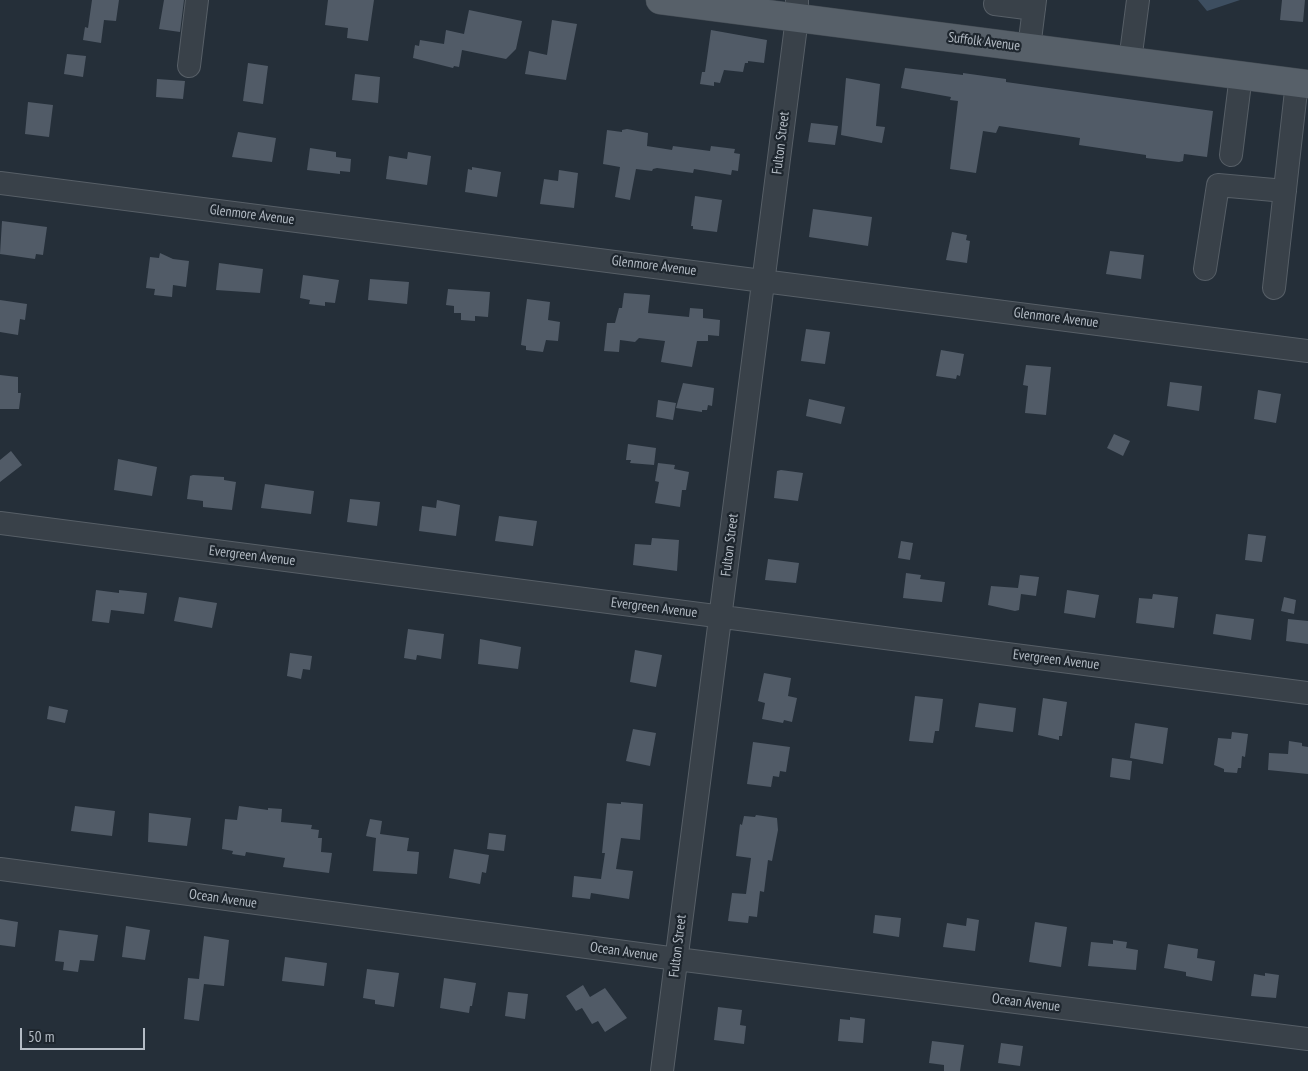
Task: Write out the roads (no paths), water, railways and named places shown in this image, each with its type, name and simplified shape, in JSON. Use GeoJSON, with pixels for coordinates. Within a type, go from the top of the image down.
{"type":"FeatureCollection","features":[{"type":"Feature","properties":{"kind":"main road","name":"Suffolk Avenue"},"geometry":{"type":"LineString","coordinates":[[660,0],[797,9],[1029,48],[1302,83]]}},
{"type":"Feature","properties":{"kind":"street"},"geometry":{"type":"LineString","coordinates":[[189,66],[197,0]]}},
{"type":"Feature","properties":{"kind":"street"},"geometry":{"type":"LineString","coordinates":[[996,0],[995,4],[1037,3],[1029,48]]}},
{"type":"Feature","properties":{"kind":"street"},"geometry":{"type":"LineString","coordinates":[[1130,61],[1138,0]]}},
{"type":"Feature","properties":{"kind":"street","name":"Fulton Street"},"geometry":{"type":"LineString","coordinates":[[662,1071],[797,9]]}},
{"type":"Feature","properties":{"kind":"street"},"geometry":{"type":"LineString","coordinates":[[1231,155],[1241,75]]}},
{"type":"Feature","properties":{"kind":"street"},"geometry":{"type":"LineString","coordinates":[[1274,288],[1284,191],[1299,136],[1302,83]]}},
{"type":"Feature","properties":{"kind":"street","name":"Glenmore Avenue"},"geometry":{"type":"LineString","coordinates":[[0,183],[764,280],[1308,352]]}},
{"type":"Feature","properties":{"kind":"street"},"geometry":{"type":"LineString","coordinates":[[1205,269],[1218,184],[1284,191]]}},
{"type":"Feature","properties":{"kind":"street","name":"Evergreen Avenue"},"geometry":{"type":"LineString","coordinates":[[0,523],[1308,693]]}},
{"type":"Feature","properties":{"kind":"street","name":"Ocean Avenue"},"geometry":{"type":"LineString","coordinates":[[0,869],[677,959],[1308,1039]]}},
{"type":"Feature","properties":{"kind":"water"},"geometry":{"type":"Polygon","coordinates":[[[1198,0],[1240,0],[1207,11],[1198,0]]]}}]}
